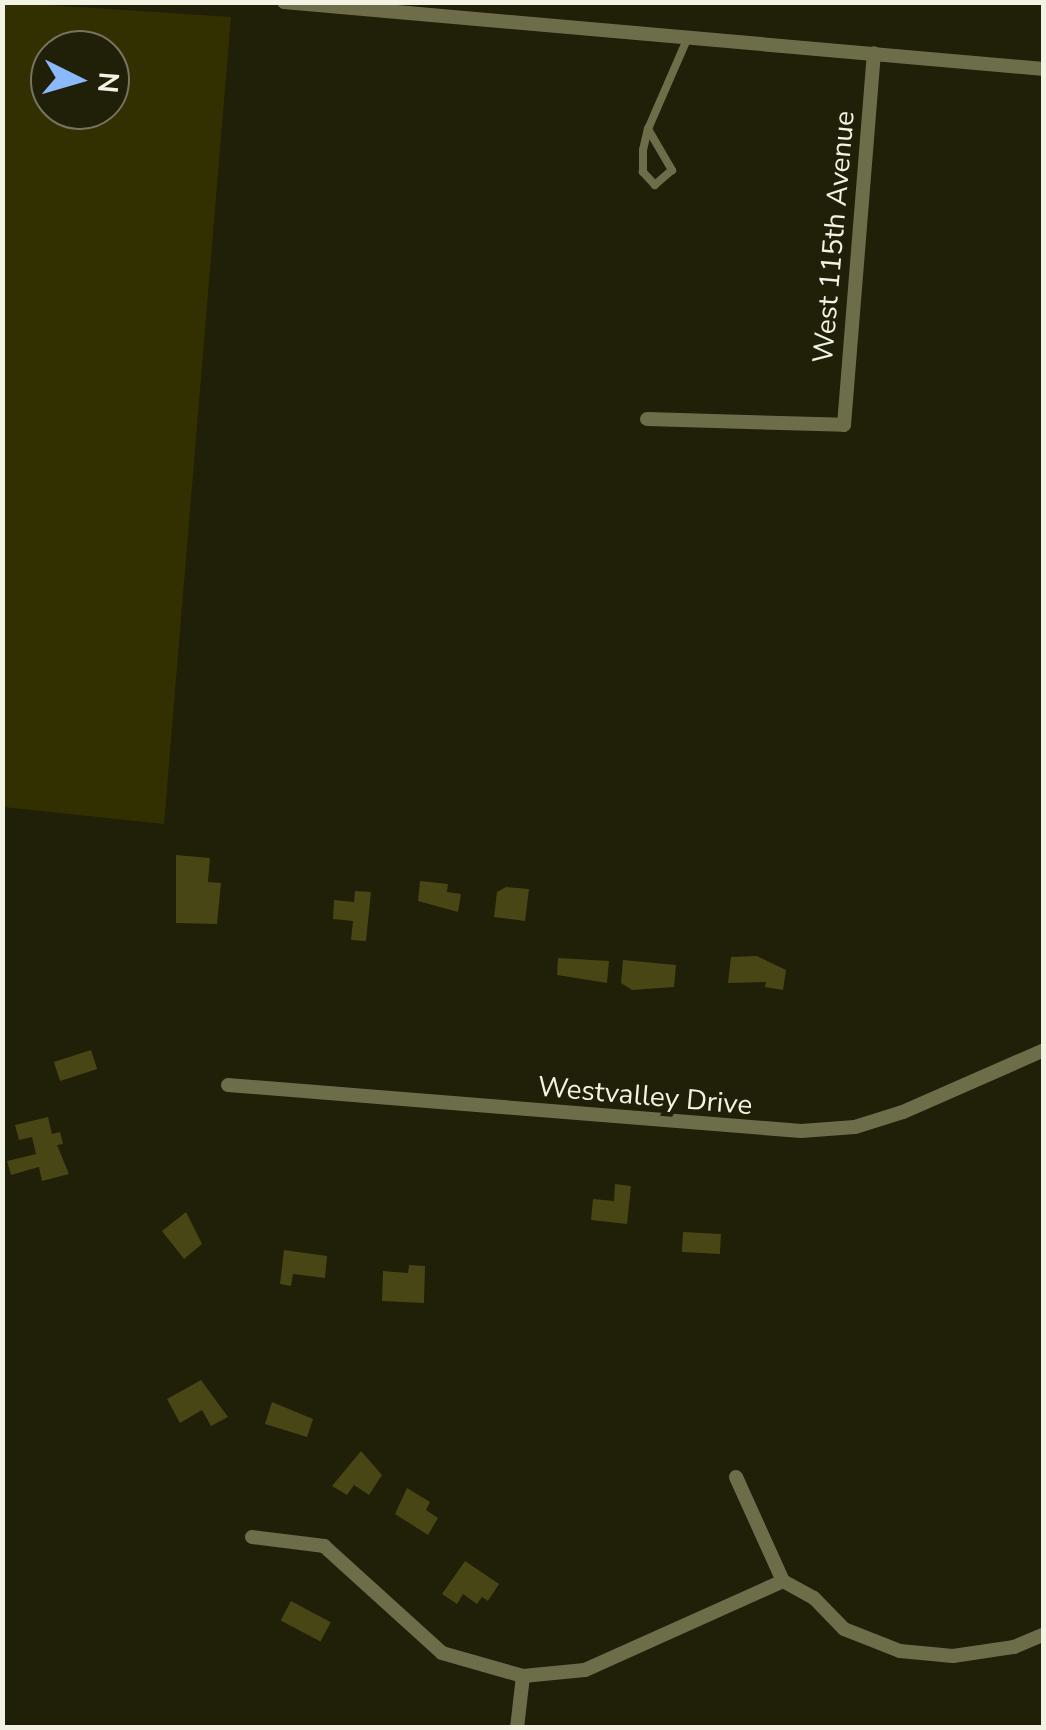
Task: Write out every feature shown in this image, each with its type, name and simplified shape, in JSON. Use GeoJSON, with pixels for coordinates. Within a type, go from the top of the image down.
{"type":"FeatureCollection","features":[{"type":"Feature","properties":{"kind":"street"},"geometry":{"type":"LineString","coordinates":[[284,2],[1044,69]]}},
{"type":"Feature","properties":{"kind":"street","name":"West 115th Avenue"},"geometry":{"type":"LineString","coordinates":[[647,419],[844,425],[874,53]]}},
{"type":"Feature","properties":{"kind":"street","name":"Westvalley Drive"},"geometry":{"type":"LineString","coordinates":[[228,1085],[801,1131],[855,1126],[903,1112],[1044,1050]]}},
{"type":"Feature","properties":{"kind":"street"},"geometry":{"type":"LineString","coordinates":[[736,1477],[783,1581],[814,1598],[844,1628],[900,1651],[953,1656],[1014,1647],[1044,1634]]}},
{"type":"Feature","properties":{"kind":"street"},"geometry":{"type":"LineString","coordinates":[[252,1537],[324,1546],[442,1653],[523,1676],[586,1670],[783,1581]]}},
{"type":"Feature","properties":{"kind":"street"},"geometry":{"type":"LineString","coordinates":[[517,1728],[523,1676]]}},
{"type":"Feature","properties":{"kind":"lane"},"geometry":{"type":"LineString","coordinates":[[648,129],[672,170],[655,186],[643,172],[648,129],[688,37]]}},
{"type":"Feature","properties":{"kind":"shaded area"},"geometry":{"type":"Polygon","coordinates":[[[3,2],[231,17],[164,824],[3,807],[3,2]]]}},
{"type":"Feature","properties":{"kind":"building"},"geometry":{"type":"Polygon","coordinates":[[[176,855],[210,858],[208,882],[221,883],[217,924],[176,923],[176,855]]]}},
{"type":"Feature","properties":{"kind":"building"},"geometry":{"type":"Polygon","coordinates":[[[420,881],[448,884],[447,892],[461,894],[458,912],[418,901],[420,881]]]}},
{"type":"Feature","properties":{"kind":"building"},"geometry":{"type":"Polygon","coordinates":[[[506,887],[529,889],[525,921],[494,917],[497,892],[506,887]]]}},
{"type":"Feature","properties":{"kind":"building"},"geometry":{"type":"Polygon","coordinates":[[[355,891],[371,892],[366,941],[351,940],[353,921],[333,919],[334,900],[354,902],[355,891]]]}},
{"type":"Feature","properties":{"kind":"building"},"geometry":{"type":"Polygon","coordinates":[[[757,956],[786,970],[783,990],[765,987],[766,982],[728,983],[731,957],[757,956]]]}},
{"type":"Feature","properties":{"kind":"building"},"geometry":{"type":"Polygon","coordinates":[[[558,958],[609,961],[607,983],[557,975],[558,958]]]}},
{"type":"Feature","properties":{"kind":"building"},"geometry":{"type":"Polygon","coordinates":[[[623,960],[676,965],[674,987],[632,990],[621,983],[623,960]]]}},
{"type":"Feature","properties":{"kind":"building"},"geometry":{"type":"Polygon","coordinates":[[[91,1050],[97,1069],[60,1081],[54,1062],[91,1050]]]}},
{"type":"Feature","properties":{"kind":"building"},"geometry":{"type":"Polygon","coordinates":[[[48,1117],[52,1134],[60,1132],[63,1144],[57,1145],[69,1174],[42,1181],[39,1167],[11,1175],[7,1161],[36,1154],[32,1137],[19,1140],[15,1125],[48,1117]]]}},
{"type":"Feature","properties":{"kind":"building"},"geometry":{"type":"Polygon","coordinates":[[[615,1184],[631,1186],[627,1224],[591,1220],[593,1199],[614,1201],[615,1184]]]}},
{"type":"Feature","properties":{"kind":"building"},"geometry":{"type":"Polygon","coordinates":[[[186,1212],[202,1244],[184,1259],[162,1231],[186,1212]]]}},
{"type":"Feature","properties":{"kind":"building"},"geometry":{"type":"Polygon","coordinates":[[[683,1232],[721,1234],[720,1254],[682,1252],[683,1232]]]}},
{"type":"Feature","properties":{"kind":"building"},"geometry":{"type":"Polygon","coordinates":[[[284,1250],[327,1256],[325,1278],[293,1274],[291,1286],[280,1284],[284,1250]]]}},
{"type":"Feature","properties":{"kind":"building"},"geometry":{"type":"Polygon","coordinates":[[[409,1265],[425,1266],[424,1303],[382,1301],[383,1271],[408,1273],[409,1265]]]}},
{"type":"Feature","properties":{"kind":"building"},"geometry":{"type":"Polygon","coordinates":[[[201,1380],[228,1417],[211,1426],[202,1410],[180,1423],[167,1399],[201,1380]]]}},
{"type":"Feature","properties":{"kind":"building"},"geometry":{"type":"Polygon","coordinates":[[[272,1402],[313,1419],[307,1437],[265,1424],[272,1402]]]}},
{"type":"Feature","properties":{"kind":"building"},"geometry":{"type":"Polygon","coordinates":[[[361,1451],[382,1475],[369,1495],[354,1485],[347,1495],[332,1486],[361,1451]]]}},
{"type":"Feature","properties":{"kind":"building"},"geometry":{"type":"Polygon","coordinates":[[[407,1488],[430,1502],[426,1510],[438,1518],[428,1535],[395,1514],[407,1488]]]}},
{"type":"Feature","properties":{"kind":"building"},"geometry":{"type":"Polygon","coordinates":[[[465,1561],[499,1584],[488,1601],[482,1597],[477,1604],[463,1594],[457,1604],[442,1594],[465,1561]]]}},
{"type":"Feature","properties":{"kind":"building"},"geometry":{"type":"Polygon","coordinates":[[[291,1601],[331,1622],[320,1642],[281,1620],[291,1601]]]}}]}
